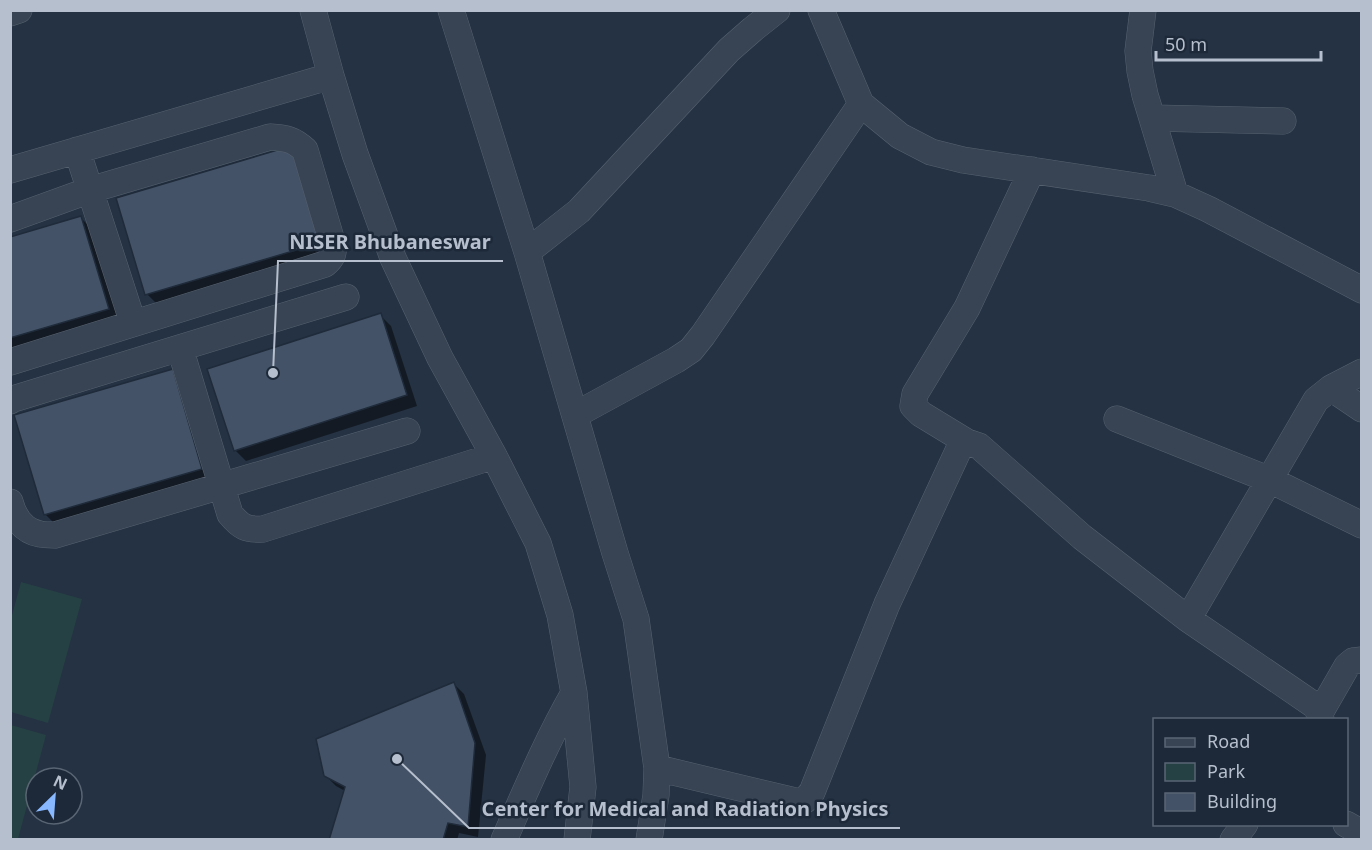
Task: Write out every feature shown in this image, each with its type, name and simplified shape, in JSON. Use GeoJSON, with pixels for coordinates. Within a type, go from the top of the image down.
{"type":"FeatureCollection","features":[{"type":"Feature","properties":{"kind":"street"},"geometry":{"type":"LineString","coordinates":[[10,13],[20,10]]}},
{"type":"Feature","properties":{"kind":"street"},"geometry":{"type":"LineString","coordinates":[[313,10],[355,154],[393,258],[440,358],[494,456],[538,543],[560,615],[574,693],[583,787],[577,840]]}},
{"type":"Feature","properties":{"kind":"street"},"geometry":{"type":"LineString","coordinates":[[451,10],[527,252],[636,619],[657,768],[656,795],[649,840]]}},
{"type":"Feature","properties":{"kind":"street"},"geometry":{"type":"LineString","coordinates":[[527,252],[579,211],[729,50],[777,10]]}},
{"type":"Feature","properties":{"kind":"street"},"geometry":{"type":"LineString","coordinates":[[821,10],[861,104],[900,136],[931,152],[963,160],[1149,188],[1175,194],[1362,290]]}},
{"type":"Feature","properties":{"kind":"street"},"geometry":{"type":"LineString","coordinates":[[1143,10],[1138,51],[1140,71],[1175,194]]}},
{"type":"Feature","properties":{"kind":"street"},"geometry":{"type":"LineString","coordinates":[[10,170],[331,76]]}},
{"type":"Feature","properties":{"kind":"street"},"geometry":{"type":"LineString","coordinates":[[575,415],[691,350],[704,335],[861,104]]}},
{"type":"Feature","properties":{"kind":"street"},"geometry":{"type":"LineString","coordinates":[[1152,118],[1283,121]]}},
{"type":"Feature","properties":{"kind":"street"},"geometry":{"type":"LineString","coordinates":[[10,219],[90,190],[270,137],[285,138],[297,143],[304,150],[334,253],[325,264],[10,362]]}},
{"type":"Feature","properties":{"kind":"street"},"geometry":{"type":"LineString","coordinates":[[77,150],[133,323]]}},
{"type":"Feature","properties":{"kind":"street"},"geometry":{"type":"LineString","coordinates":[[1032,170],[967,308],[915,394],[913,406],[921,414],[967,442],[979,446],[1082,537],[1188,619],[1314,705],[1320,716]]}},
{"type":"Feature","properties":{"kind":"street"},"geometry":{"type":"LineString","coordinates":[[10,401],[346,297]]}},
{"type":"Feature","properties":{"kind":"street"},"geometry":{"type":"LineString","coordinates":[[180,348],[230,514],[238,524],[249,530],[263,529],[494,456]]}},
{"type":"Feature","properties":{"kind":"street"},"geometry":{"type":"LineString","coordinates":[[1188,619],[1316,400],[1331,388],[1362,372]]}},
{"type":"Feature","properties":{"kind":"street"},"geometry":{"type":"LineString","coordinates":[[1331,388],[1362,410]]}},
{"type":"Feature","properties":{"kind":"street"},"geometry":{"type":"LineString","coordinates":[[1117,419],[1270,480],[1362,525]]}},
{"type":"Feature","properties":{"kind":"street"},"geometry":{"type":"LineString","coordinates":[[10,502],[14,515],[23,526],[38,534],[55,535],[407,431]]}},
{"type":"Feature","properties":{"kind":"street"},"geometry":{"type":"LineString","coordinates":[[657,768],[795,801],[805,800],[812,792],[887,604],[959,449],[967,442]]}},
{"type":"Feature","properties":{"kind":"street"},"geometry":{"type":"LineString","coordinates":[[1320,716],[1347,666],[1353,661],[1362,660]]}},
{"type":"Feature","properties":{"kind":"street"},"geometry":{"type":"LineString","coordinates":[[504,840],[538,760],[574,693]]}},
{"type":"Feature","properties":{"kind":"street"},"geometry":{"type":"LineString","coordinates":[[1348,825],[1362,833]]}},
{"type":"Feature","properties":{"kind":"street"},"geometry":{"type":"LineString","coordinates":[[1233,840],[1244,826]]}},
{"type":"Feature","properties":{"kind":"green space"},"geometry":{"type":"Polygon","coordinates":[[[21,582],[82,599],[48,723],[11,712],[11,619],[21,582]]]}},
{"type":"Feature","properties":{"kind":"green space"},"geometry":{"type":"Polygon","coordinates":[[[11,725],[46,735],[38,766],[24,766],[24,817],[18,839],[11,839],[11,725]]]}},
{"type":"Feature","properties":{"kind":"building"},"geometry":{"type":"Polygon","coordinates":[[[291,146],[320,243],[145,295],[116,198],[291,146]]]}},
{"type":"Feature","properties":{"kind":"building"},"geometry":{"type":"Polygon","coordinates":[[[81,216],[109,309],[10,338],[10,237],[81,216]]]}},
{"type":"Feature","properties":{"kind":"building"},"geometry":{"type":"Polygon","coordinates":[[[381,313],[407,395],[234,451],[207,369],[381,313]]]}},
{"type":"Feature","properties":{"kind":"building"},"geometry":{"type":"Polygon","coordinates":[[[173,369],[202,469],[44,515],[14,415],[173,369]]]}},
{"type":"Feature","properties":{"kind":"building"},"geometry":{"type":"Polygon","coordinates":[[[454,682],[475,743],[468,827],[448,823],[443,840],[329,840],[345,787],[324,776],[316,739],[454,682]]]}},
{"type":"Feature","properties":{"kind":"place","name":"NISER Bhubaneswar"},"geometry":{"type":"Point","coordinates":[273,373]}},
{"type":"Feature","properties":{"kind":"place","name":"Center for Medical and Radiation Physics"},"geometry":{"type":"Point","coordinates":[397,759]}}]}
